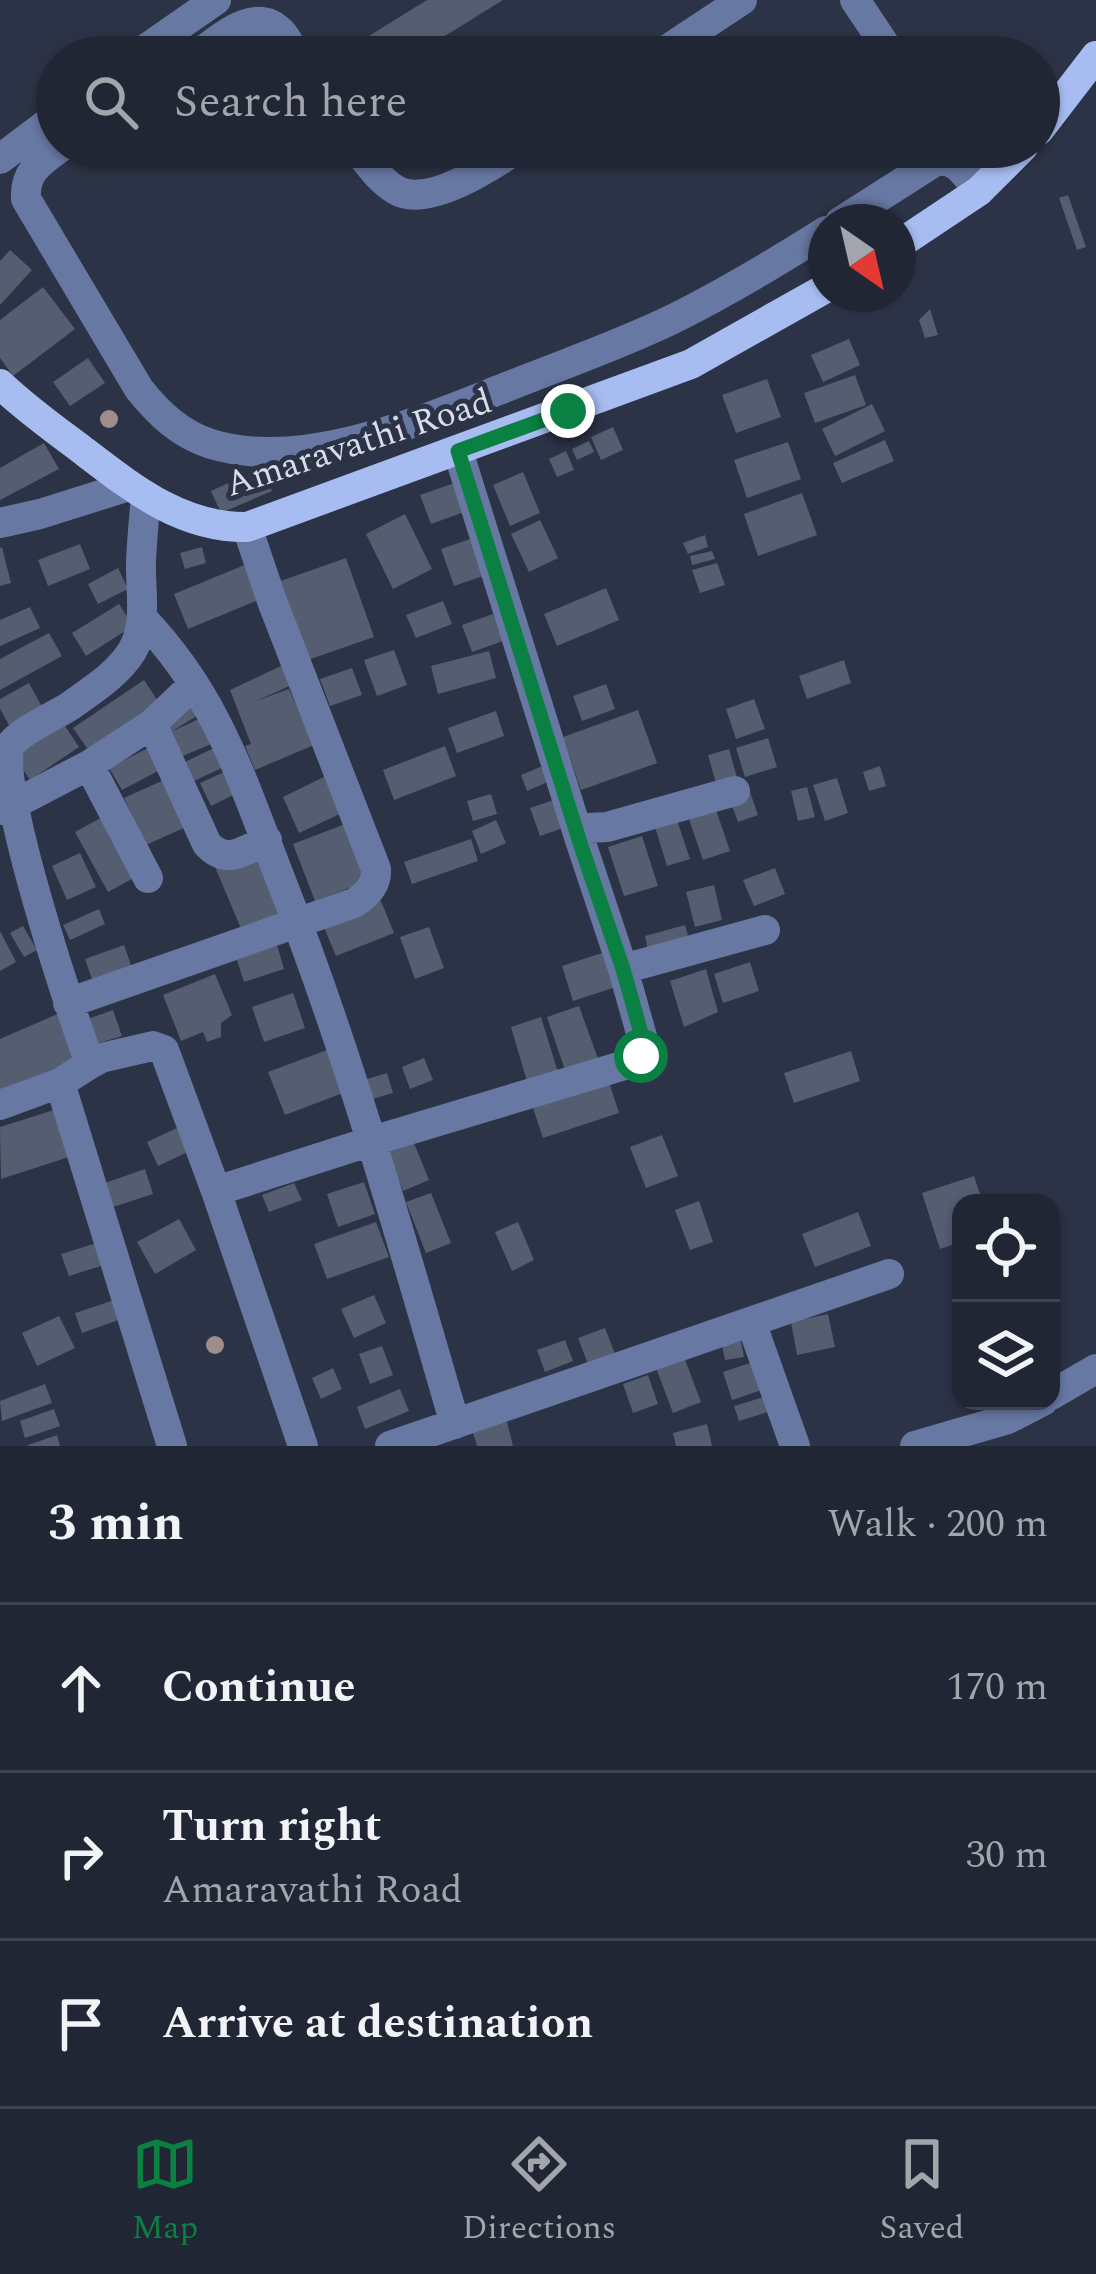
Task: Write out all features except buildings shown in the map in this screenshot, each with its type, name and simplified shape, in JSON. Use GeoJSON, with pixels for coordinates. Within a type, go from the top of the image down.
{"type":"FeatureCollection","features":[{"type":"Feature","properties":{"kind":"main road"},"geometry":{"type":"LineString","coordinates":[[1060,103],[1096,56]]}},
{"type":"Feature","properties":{"kind":"main road"},"geometry":{"type":"LineString","coordinates":[[916,233],[979,191],[1002,168]]}},
{"type":"Feature","properties":{"kind":"main road","name":"Amaravathi Road"},"geometry":{"type":"LineString","coordinates":[[0,384],[138,491],[178,514],[206,524],[247,526],[692,364],[808,298]]}},
{"type":"Feature","properties":{"kind":"street"},"geometry":{"type":"LineString","coordinates":[[164,36],[216,0]]}},
{"type":"Feature","properties":{"kind":"street"},"geometry":{"type":"LineString","coordinates":[[688,36],[742,0]]}},
{"type":"Feature","properties":{"kind":"street"},"geometry":{"type":"LineString","coordinates":[[855,0],[879,36]]}},
{"type":"Feature","properties":{"kind":"street"},"geometry":{"type":"LineString","coordinates":[[226,36],[249,21],[266,22],[284,36]]}},
{"type":"Feature","properties":{"kind":"street"},"geometry":{"type":"LineString","coordinates":[[0,160],[36,132]]}},
{"type":"Feature","properties":{"kind":"street"},"geometry":{"type":"LineString","coordinates":[[36,166],[25,186],[26,199],[139,389],[184,433],[214,445],[251,450],[314,448],[425,419],[673,319],[808,242]]}},
{"type":"Feature","properties":{"kind":"street"},"geometry":{"type":"LineString","coordinates":[[374,168],[398,191],[413,195],[438,191],[481,168]]}},
{"type":"Feature","properties":{"kind":"street"},"geometry":{"type":"LineString","coordinates":[[868,204],[925,168]]}},
{"type":"Feature","properties":{"kind":"street"},"geometry":{"type":"LineString","coordinates":[[960,168],[979,191]]}},
{"type":"Feature","properties":{"kind":"street"},"geometry":{"type":"LineString","coordinates":[[216,1191],[634,1062],[644,1049],[623,969],[458,451]]}},
{"type":"Feature","properties":{"kind":"street"},"geometry":{"type":"LineString","coordinates":[[0,523],[138,491],[142,618],[137,640],[118,669],[100,685],[3,746],[3,810],[12,855],[89,1064]]}},
{"type":"Feature","properties":{"kind":"street"},"geometry":{"type":"LineString","coordinates":[[68,1003],[363,898],[372,888],[376,869],[247,526]]}},
{"type":"Feature","properties":{"kind":"street"},"geometry":{"type":"LineString","coordinates":[[142,618],[194,684],[242,774],[372,1141],[454,1424]]}},
{"type":"Feature","properties":{"kind":"street"},"geometry":{"type":"LineString","coordinates":[[3,810],[89,765],[152,724],[194,684]]}},
{"type":"Feature","properties":{"kind":"street"},"geometry":{"type":"LineString","coordinates":[[152,724],[213,851],[232,855],[267,840]]}},
{"type":"Feature","properties":{"kind":"street"},"geometry":{"type":"LineString","coordinates":[[89,765],[148,878]]}},
{"type":"Feature","properties":{"kind":"street"},"geometry":{"type":"LineString","coordinates":[[579,837],[589,828],[735,791]]}},
{"type":"Feature","properties":{"kind":"street"},"geometry":{"type":"LineString","coordinates":[[623,969],[765,930]]}},
{"type":"Feature","properties":{"kind":"street"},"geometry":{"type":"LineString","coordinates":[[0,1105],[60,1083],[101,1058],[153,1046],[164,1050],[303,1446]]}},
{"type":"Feature","properties":{"kind":"street"},"geometry":{"type":"LineString","coordinates":[[60,1083],[172,1446]]}},
{"type":"Feature","properties":{"kind":"street"},"geometry":{"type":"LineString","coordinates":[[390,1446],[889,1274]]}},
{"type":"Feature","properties":{"kind":"street"},"geometry":{"type":"LineString","coordinates":[[751,1322],[795,1446]]}},
{"type":"Feature","properties":{"kind":"street"},"geometry":{"type":"LineString","coordinates":[[1060,1390],[1096,1369]]}},
{"type":"Feature","properties":{"kind":"street"},"geometry":{"type":"LineString","coordinates":[[915,1446],[1025,1410]]}},
{"type":"Feature","properties":{"kind":"route"},"geometry":{"type":"LineString","coordinates":[[568,411],[458,451],[623,969],[643,1040],[641,1056]]}}]}
